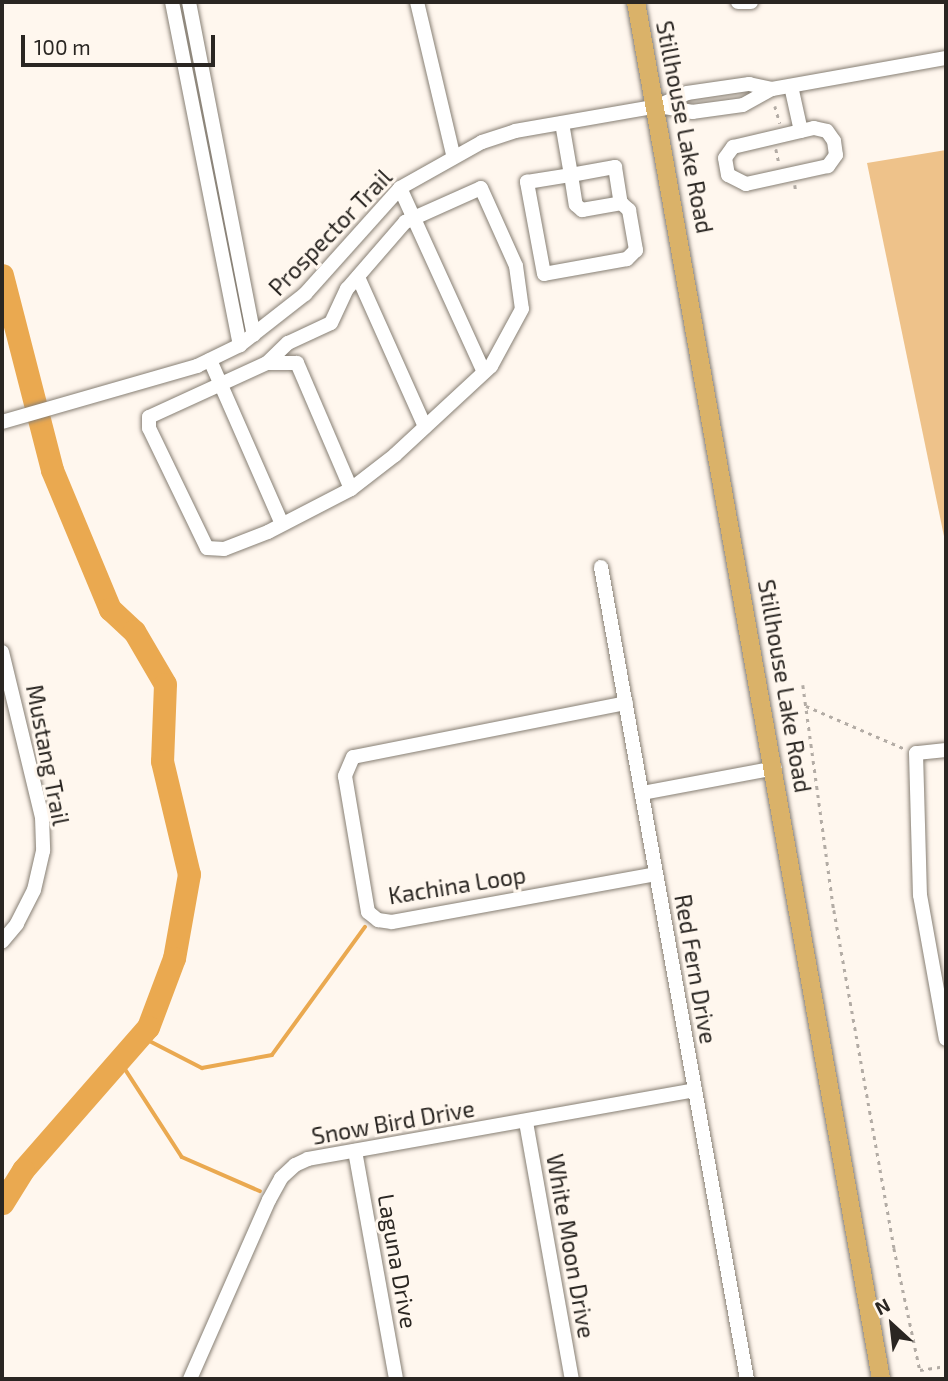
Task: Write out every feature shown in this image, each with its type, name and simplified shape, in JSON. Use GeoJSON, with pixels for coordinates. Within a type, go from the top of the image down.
{"type":"FeatureCollection","features":[{"type":"Feature","properties":{"kind":"main road","name":"Stillhouse Lake Road"},"geometry":{"type":"LineString","coordinates":[[636,2],[775,768],[881,1379]]}},
{"type":"Feature","properties":{"kind":"street"},"geometry":{"type":"LineString","coordinates":[[172,2],[240,345]]}},
{"type":"Feature","properties":{"kind":"street"},"geometry":{"type":"LineString","coordinates":[[189,2],[254,335]]}},
{"type":"Feature","properties":{"kind":"street"},"geometry":{"type":"LineString","coordinates":[[417,2],[453,154]]}},
{"type":"Feature","properties":{"kind":"street"},"geometry":{"type":"LineString","coordinates":[[738,2],[751,2]]}},
{"type":"Feature","properties":{"kind":"street","name":"Prospector Trail"},"geometry":{"type":"LineString","coordinates":[[4,421],[72,404],[210,360],[240,345],[306,294],[400,188],[453,154],[514,131],[657,106],[692,112],[743,105],[772,89],[946,58]]}},
{"type":"Feature","properties":{"kind":"street"},"geometry":{"type":"LineString","coordinates":[[791,86],[801,131]]}},
{"type":"Feature","properties":{"kind":"street"},"geometry":{"type":"LineString","coordinates":[[562,123],[571,174],[578,209],[621,204],[629,210],[636,250],[632,256],[544,274],[527,182],[571,174],[615,167],[621,204]]}},
{"type":"Feature","properties":{"kind":"street"},"geometry":{"type":"LineString","coordinates":[[801,131],[827,131],[836,155],[828,166],[746,184],[728,175],[725,158],[733,147],[801,131]]}},
{"type":"Feature","properties":{"kind":"street"},"geometry":{"type":"LineString","coordinates":[[400,188],[416,215],[484,372]]}},
{"type":"Feature","properties":{"kind":"street"},"geometry":{"type":"LineString","coordinates":[[481,188],[516,266],[520,318],[484,372],[425,427],[351,489],[224,549],[207,548],[149,428],[149,417],[222,386],[267,363],[288,343],[331,323],[358,277],[416,215],[481,188]]}},
{"type":"Feature","properties":{"kind":"street"},"geometry":{"type":"LineString","coordinates":[[358,277],[425,427]]}},
{"type":"Feature","properties":{"kind":"street"},"geometry":{"type":"LineString","coordinates":[[210,360],[281,522]]}},
{"type":"Feature","properties":{"kind":"street"},"geometry":{"type":"LineString","coordinates":[[267,363],[297,363],[351,489]]}},
{"type":"Feature","properties":{"kind":"street","name":"Red Fern Drive"},"geometry":{"type":"LineString","coordinates":[[601,567],[747,1379]]}},
{"type":"Feature","properties":{"kind":"street","name":"Mustang Trail"},"geometry":{"type":"LineString","coordinates":[[2,652],[42,817],[43,851],[34,890],[17,924],[2,942]]}},
{"type":"Feature","properties":{"kind":"street","name":"Kachina Loop"},"geometry":{"type":"LineString","coordinates":[[626,703],[353,757],[345,776],[368,912],[378,920],[392,922],[656,874]]}},
{"type":"Feature","properties":{"kind":"street"},"geometry":{"type":"LineString","coordinates":[[946,751],[916,754],[920,895],[946,1039]]}},
{"type":"Feature","properties":{"kind":"street"},"geometry":{"type":"LineString","coordinates":[[642,793],[775,768]]}},
{"type":"Feature","properties":{"kind":"street","name":"Snow Bird Drive"},"geometry":{"type":"LineString","coordinates":[[190,1379],[281,1178],[308,1159],[695,1090]]}},
{"type":"Feature","properties":{"kind":"street","name":"White Moon Drive"},"geometry":{"type":"LineString","coordinates":[[526,1122],[572,1379]]}},
{"type":"Feature","properties":{"kind":"street","name":"Laguna Drive"},"geometry":{"type":"LineString","coordinates":[[355,1151],[396,1379]]}},
{"type":"Feature","properties":{"kind":"path"},"geometry":{"type":"LineString","coordinates":[[775,106],[780,135],[778,157],[796,193]]}},
{"type":"Feature","properties":{"kind":"path"},"geometry":{"type":"LineString","coordinates":[[803,685],[834,911],[920,1370],[946,1366]]}},
{"type":"Feature","properties":{"kind":"path"},"geometry":{"type":"LineString","coordinates":[[806,706],[916,754]]}},
{"type":"Feature","properties":{"kind":"shaded area"},"geometry":{"type":"Polygon","coordinates":[[[946,150],[946,546],[867,163],[946,150]]]}},
{"type":"Feature","properties":{"kind":"waterway"},"geometry":{"type":"LineString","coordinates":[[2,275],[52,470],[110,609],[134,631],[165,684],[162,761],[189,874],[174,958],[148,1027],[23,1170],[2,1203]]}},
{"type":"Feature","properties":{"kind":"waterway"},"geometry":{"type":"LineString","coordinates":[[140,1036],[202,1068],[272,1055],[365,927]]}},
{"type":"Feature","properties":{"kind":"waterway"},"geometry":{"type":"LineString","coordinates":[[120,1061],[182,1157],[260,1191]]}},
{"type":"Feature","properties":{"kind":"waterway"},"geometry":{"type":"LineString","coordinates":[[2,1180],[13,1188]]}}]}
